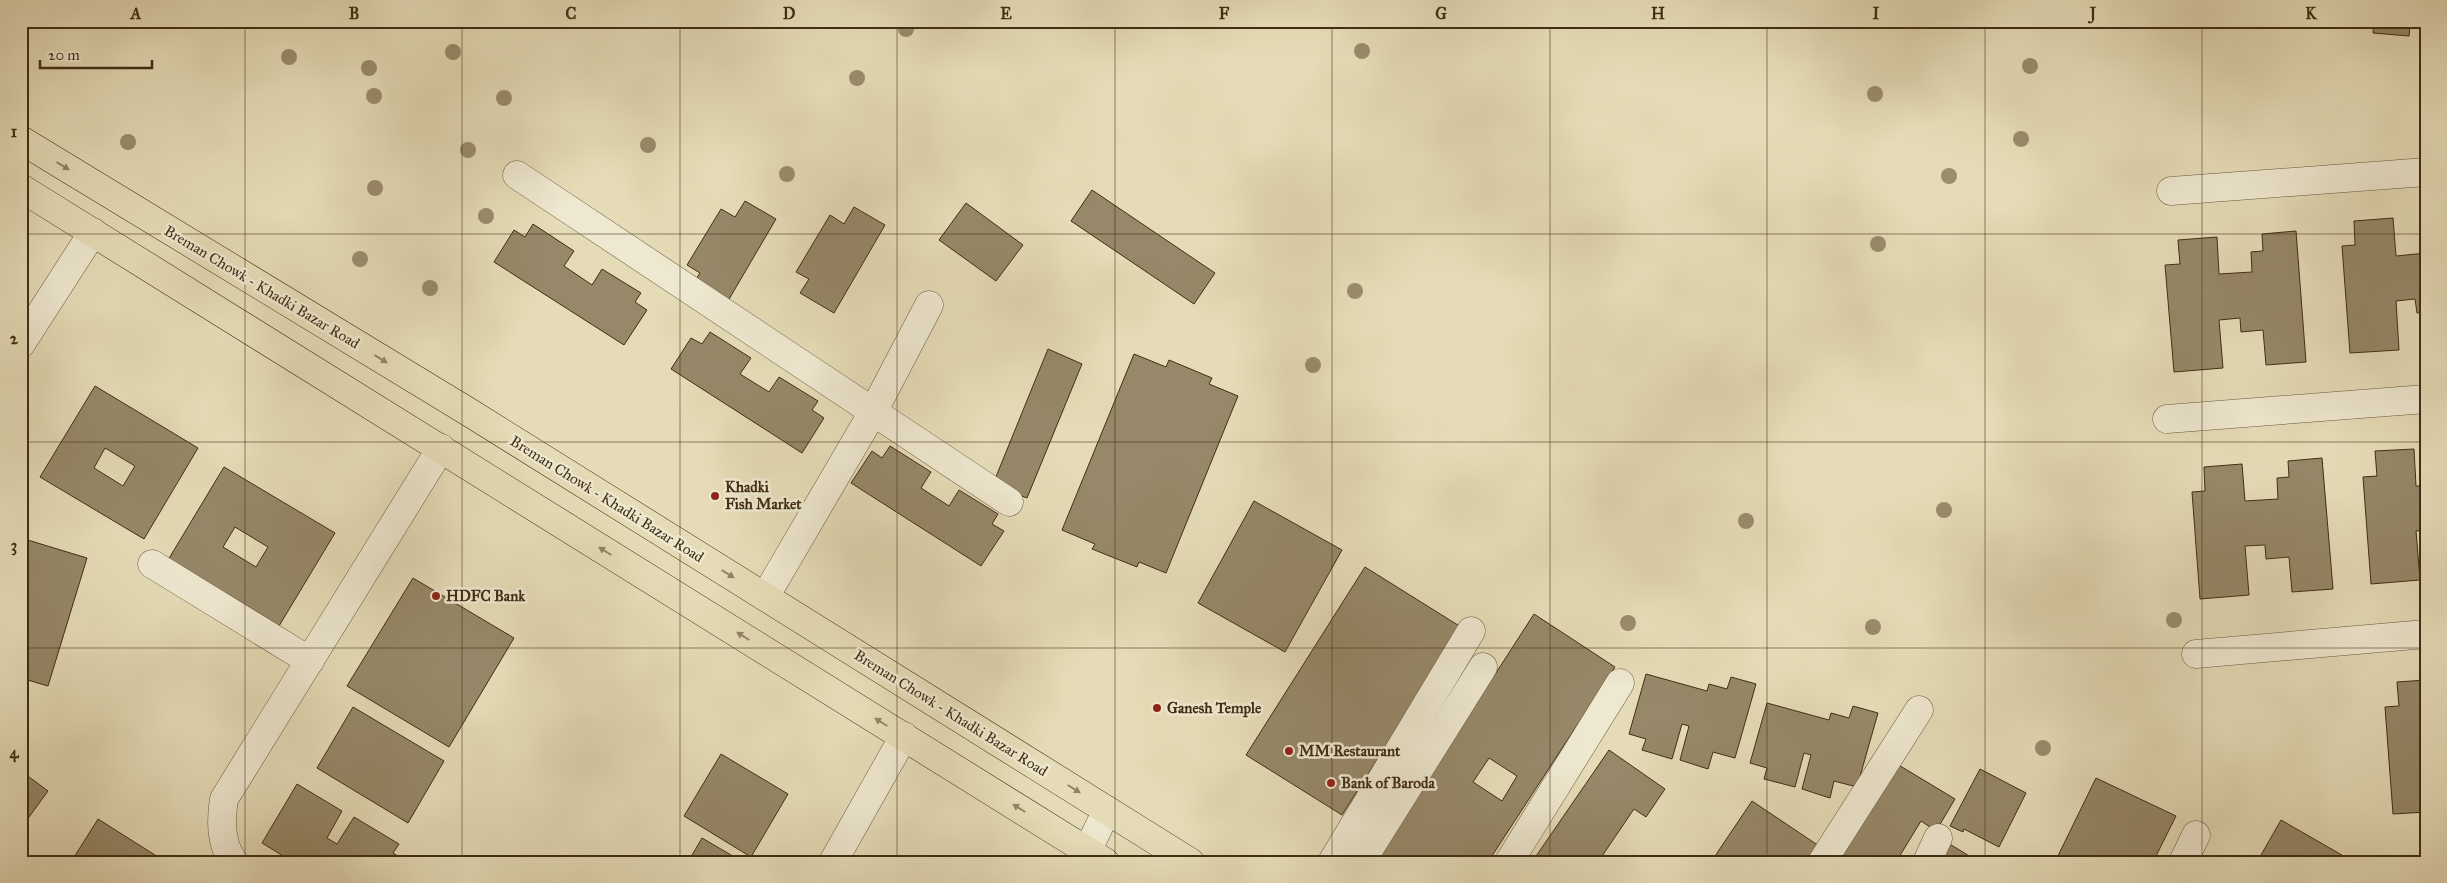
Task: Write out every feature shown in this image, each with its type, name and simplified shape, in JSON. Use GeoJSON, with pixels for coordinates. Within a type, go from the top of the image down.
{"type":"FeatureCollection","features":[{"type":"Feature","properties":{"kind":"main road","name":"Breman Chowk - Khadki Bazar Road"},"geometry":{"type":"LineString","coordinates":[[21,140],[467,411],[1190,862]]}},
{"type":"Feature","properties":{"kind":"main road"},"geometry":{"type":"LineString","coordinates":[[21,188],[904,736],[1092,858]]}},
{"type":"Feature","properties":{"kind":"street"},"geometry":{"type":"LineString","coordinates":[[2171,191],[2426,172]]}},
{"type":"Feature","properties":{"kind":"street"},"geometry":{"type":"LineString","coordinates":[[518,175],[1009,502]]}},
{"type":"Feature","properties":{"kind":"street"},"geometry":{"type":"LineString","coordinates":[[21,344],[93,232]]}},
{"type":"Feature","properties":{"kind":"street"},"geometry":{"type":"LineString","coordinates":[[765,597],[873,412],[929,305]]}},
{"type":"Feature","properties":{"kind":"street"},"geometry":{"type":"LineString","coordinates":[[2167,419],[2426,399]]}},
{"type":"Feature","properties":{"kind":"street"},"geometry":{"type":"LineString","coordinates":[[234,862],[223,832],[221,819],[224,799],[441,448]]}},
{"type":"Feature","properties":{"kind":"street"},"geometry":{"type":"LineString","coordinates":[[152,564],[310,661]]}},
{"type":"Feature","properties":{"kind":"street"},"geometry":{"type":"LineString","coordinates":[[1332,862],[1471,631]]}},
{"type":"Feature","properties":{"kind":"street"},"geometry":{"type":"LineString","coordinates":[[2196,654],[2426,634]]}},
{"type":"Feature","properties":{"kind":"street"},"geometry":{"type":"LineString","coordinates":[[1361,862],[1483,667]]}},
{"type":"Feature","properties":{"kind":"street"},"geometry":{"type":"LineString","coordinates":[[1509,862],[1620,683]]}},
{"type":"Feature","properties":{"kind":"street"},"geometry":{"type":"LineString","coordinates":[[1822,862],[1919,710]]}},
{"type":"Feature","properties":{"kind":"street"},"geometry":{"type":"LineString","coordinates":[[833,862],[904,736]]}},
{"type":"Feature","properties":{"kind":"street"},"geometry":{"type":"LineString","coordinates":[[1092,858],[1107,810]]}},
{"type":"Feature","properties":{"kind":"street"},"geometry":{"type":"LineString","coordinates":[[2183,862],[2196,835]]}},
{"type":"Feature","properties":{"kind":"building"},"geometry":{"type":"Polygon","coordinates":[[[2374,21],[2426,21],[2426,26],[2410,25],[2409,36],[2373,33],[2374,21]]]}},
{"type":"Feature","properties":{"kind":"building"},"geometry":{"type":"Polygon","coordinates":[[[1092,190],[1215,273],[1194,304],[1071,221],[1092,190]]]}},
{"type":"Feature","properties":{"kind":"building"},"geometry":{"type":"Polygon","coordinates":[[[745,201],[776,219],[725,306],[691,286],[700,273],[687,265],[721,209],[735,217],[745,201]]]}},
{"type":"Feature","properties":{"kind":"building"},"geometry":{"type":"Polygon","coordinates":[[[966,203],[1023,245],[996,281],[939,240],[966,203]]]}},
{"type":"Feature","properties":{"kind":"building"},"geometry":{"type":"Polygon","coordinates":[[[854,207],[885,225],[834,313],[800,293],[809,279],[796,272],[830,215],[844,224],[854,207]]]}},
{"type":"Feature","properties":{"kind":"building"},"geometry":{"type":"Polygon","coordinates":[[[2393,218],[2396,256],[2426,253],[2426,312],[2417,313],[2415,299],[2396,301],[2399,350],[2350,353],[2342,246],[2355,245],[2354,221],[2393,218]]]}},
{"type":"Feature","properties":{"kind":"building"},"geometry":{"type":"Polygon","coordinates":[[[533,224],[574,251],[564,266],[592,285],[602,269],[641,293],[635,302],[647,310],[624,345],[494,262],[514,230],[525,237],[533,224]]]}},
{"type":"Feature","properties":{"kind":"building"},"geometry":{"type":"Polygon","coordinates":[[[2296,231],[2306,362],[2266,365],[2263,330],[2241,332],[2240,318],[2219,320],[2223,368],[2174,372],[2165,265],[2180,264],[2178,240],[2217,237],[2219,274],[2252,272],[2251,252],[2263,251],[2262,234],[2296,231]]]}},
{"type":"Feature","properties":{"kind":"building"},"geometry":{"type":"Polygon","coordinates":[[[710,332],[751,358],[740,374],[769,392],[779,377],[818,401],[812,410],[824,418],[802,453],[671,369],[691,338],[702,344],[710,332]]]}},
{"type":"Feature","properties":{"kind":"building"},"geometry":{"type":"Polygon","coordinates":[[[1048,349],[1082,364],[1027,498],[993,484],[1048,349]]]}},
{"type":"Feature","properties":{"kind":"building"},"geometry":{"type":"Polygon","coordinates":[[[1134,354],[1166,367],[1169,360],[1212,378],[1209,384],[1238,396],[1166,573],[1139,562],[1137,567],[1092,549],[1095,544],[1062,530],[1134,354]]]}},
{"type":"Feature","properties":{"kind":"building"},"geometry":{"type":"Polygon","coordinates":[[[95,386],[198,448],[144,539],[40,477],[95,386]],[[105,448],[94,468],[123,486],[135,466],[105,448]]]}},
{"type":"Feature","properties":{"kind":"building"},"geometry":{"type":"Polygon","coordinates":[[[890,446],[931,472],[921,488],[949,506],[959,490],[998,514],[992,524],[1004,531],[981,566],[851,483],[872,451],[882,458],[890,446]]]}},
{"type":"Feature","properties":{"kind":"building"},"geometry":{"type":"Polygon","coordinates":[[[2414,449],[2416,486],[2426,486],[2426,530],[2416,531],[2420,580],[2371,584],[2363,477],[2377,476],[2375,451],[2414,449]]]}},
{"type":"Feature","properties":{"kind":"building"},"geometry":{"type":"Polygon","coordinates":[[[2322,458],[2333,589],[2292,592],[2289,557],[2266,559],[2265,545],[2245,546],[2249,595],[2200,599],[2192,492],[2205,491],[2204,467],[2242,464],[2245,501],[2278,499],[2277,478],[2289,477],[2288,461],[2322,458]]]}},
{"type":"Feature","properties":{"kind":"building"},"geometry":{"type":"Polygon","coordinates":[[[224,467],[335,533],[279,626],[168,560],[224,467]],[[235,527],[223,547],[256,567],[268,547],[235,527]]]}},
{"type":"Feature","properties":{"kind":"building"},"geometry":{"type":"Polygon","coordinates":[[[1254,501],[1342,550],[1285,652],[1198,603],[1254,501]]]}},
{"type":"Feature","properties":{"kind":"building"},"geometry":{"type":"Polygon","coordinates":[[[21,538],[87,558],[48,686],[21,678],[21,538]]]}},
{"type":"Feature","properties":{"kind":"building"},"geometry":{"type":"Polygon","coordinates":[[[1365,567],[1461,627],[1342,815],[1246,755],[1365,567]]]}},
{"type":"Feature","properties":{"kind":"building"},"geometry":{"type":"Polygon","coordinates":[[[413,578],[514,638],[449,747],[347,686],[413,578]]]}},
{"type":"Feature","properties":{"kind":"building"},"geometry":{"type":"Polygon","coordinates":[[[1534,614],[1615,667],[1488,862],[1374,862],[1534,614]],[[1489,758],[1473,782],[1502,801],[1517,776],[1489,758]]]}},
{"type":"Feature","properties":{"kind":"building"},"geometry":{"type":"Polygon","coordinates":[[[1646,674],[1707,691],[1709,684],[1727,689],[1731,677],[1756,684],[1735,758],[1713,752],[1708,769],[1680,760],[1689,726],[1682,724],[1672,759],[1642,750],[1646,739],[1629,734],[1646,674]]]}},
{"type":"Feature","properties":{"kind":"building"},"geometry":{"type":"Polygon","coordinates":[[[2426,680],[2426,812],[2393,814],[2385,707],[2399,706],[2397,682],[2426,680]]]}},
{"type":"Feature","properties":{"kind":"building"},"geometry":{"type":"Polygon","coordinates":[[[1767,703],[1829,720],[1831,713],[1849,718],[1853,706],[1878,713],[1857,787],[1834,781],[1830,798],[1802,789],[1811,755],[1804,753],[1795,787],[1764,779],[1767,768],[1750,763],[1767,703]]]}},
{"type":"Feature","properties":{"kind":"building"},"geometry":{"type":"Polygon","coordinates":[[[353,707],[444,761],[408,823],[317,768],[353,707]]]}},
{"type":"Feature","properties":{"kind":"building"},"geometry":{"type":"Polygon","coordinates":[[[1609,750],[1665,789],[1646,817],[1634,809],[1598,862],[1532,862],[1609,750]]]}},
{"type":"Feature","properties":{"kind":"building"},"geometry":{"type":"Polygon","coordinates":[[[721,754],[788,794],[751,857],[684,816],[721,754]]]}},
{"type":"Feature","properties":{"kind":"building"},"geometry":{"type":"Polygon","coordinates":[[[1892,761],[1955,799],[1936,831],[1921,821],[1896,862],[1831,862],[1892,761]]]}},
{"type":"Feature","properties":{"kind":"building"},"geometry":{"type":"Polygon","coordinates":[[[1980,769],[2026,793],[1999,847],[1964,829],[1963,832],[1950,826],[1980,769]]]}},
{"type":"Feature","properties":{"kind":"building"},"geometry":{"type":"Polygon","coordinates":[[[21,771],[48,791],[21,828],[21,771]]]}},
{"type":"Feature","properties":{"kind":"building"},"geometry":{"type":"Polygon","coordinates":[[[2096,778],[2176,816],[2156,856],[2168,862],[2055,862],[2096,778]]]}},
{"type":"Feature","properties":{"kind":"building"},"geometry":{"type":"Polygon","coordinates":[[[297,784],[342,811],[327,838],[337,844],[354,817],[399,844],[393,853],[407,862],[293,862],[262,843],[297,784]]]}},
{"type":"Feature","properties":{"kind":"building"},"geometry":{"type":"Polygon","coordinates":[[[1752,801],[1828,852],[1822,862],[1711,862],[1752,801]]]}},
{"type":"Feature","properties":{"kind":"building"},"geometry":{"type":"Polygon","coordinates":[[[98,819],[166,862],[71,862],[98,819]]]}},
{"type":"Feature","properties":{"kind":"building"},"geometry":{"type":"Polygon","coordinates":[[[2281,820],[2354,862],[2257,862],[2281,820]]]}},
{"type":"Feature","properties":{"kind":"building"},"geometry":{"type":"Polygon","coordinates":[[[702,838],[743,862],[688,862],[702,838]]]}},
{"type":"Feature","properties":{"kind":"building"},"geometry":{"type":"Polygon","coordinates":[[[1948,843],[1979,862],[1938,862],[1948,843]]]}},
{"type":"Feature","properties":{"kind":"place","name":"Khadki Fish Market"},"geometry":{"type":"Point","coordinates":[715,496]}},
{"type":"Feature","properties":{"kind":"place","name":"HDFC Bank"},"geometry":{"type":"Point","coordinates":[436,596]}},
{"type":"Feature","properties":{"kind":"place","name":"Ganesh Temple"},"geometry":{"type":"Point","coordinates":[1157,708]}},
{"type":"Feature","properties":{"kind":"place","name":"MM Restaurant"},"geometry":{"type":"Point","coordinates":[1289,751]}},
{"type":"Feature","properties":{"kind":"place","name":"Bank of Baroda"},"geometry":{"type":"Point","coordinates":[1331,783]}}]}
